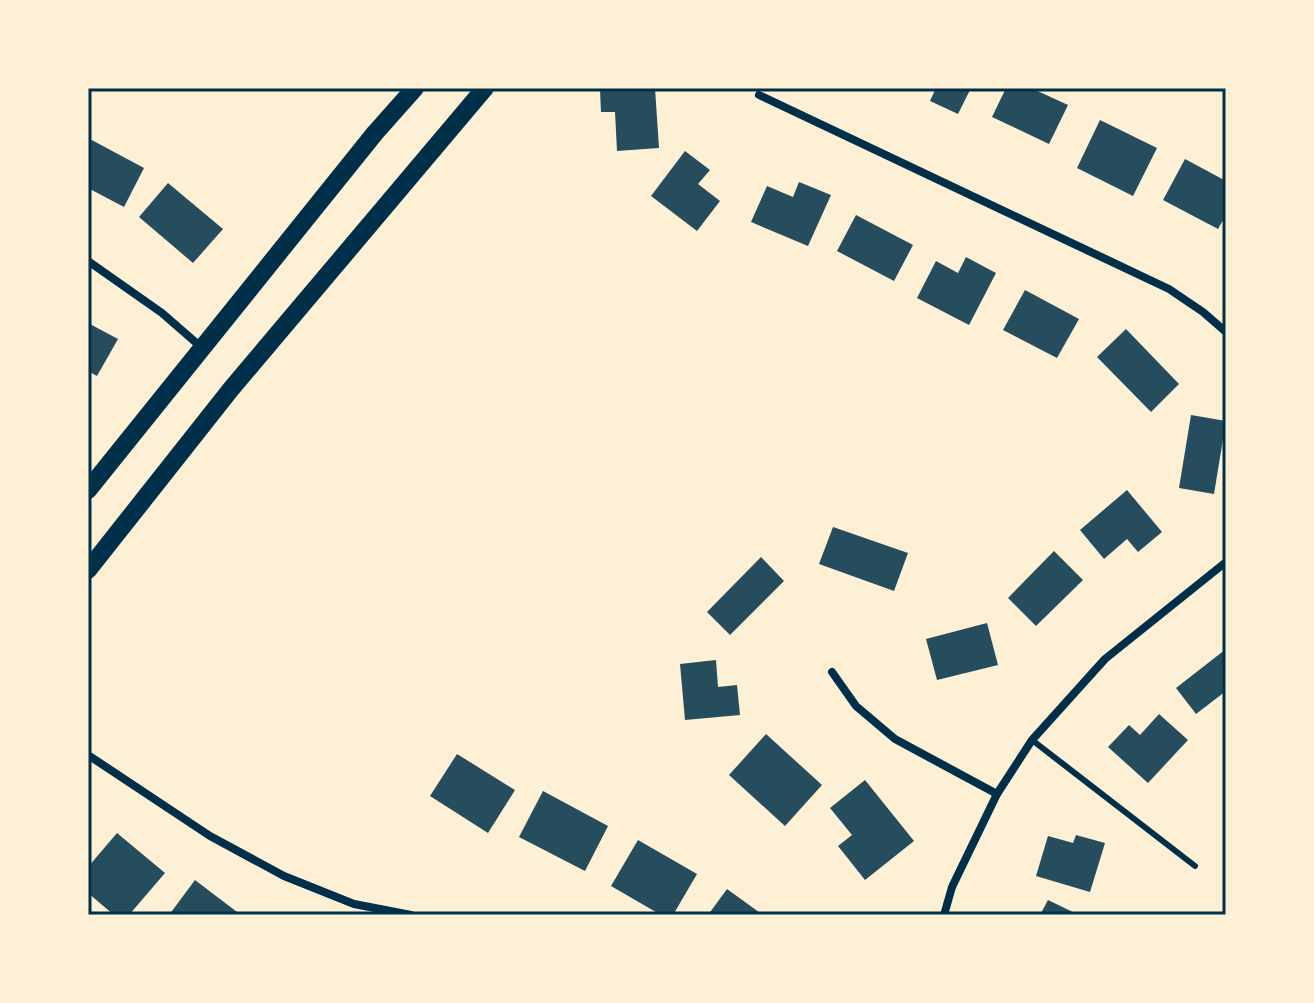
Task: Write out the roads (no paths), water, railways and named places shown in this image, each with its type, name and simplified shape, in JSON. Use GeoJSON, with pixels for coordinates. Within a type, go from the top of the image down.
{"type":"FeatureCollection","features":[{"type":"Feature","properties":{"kind":"main road"},"geometry":{"type":"LineString","coordinates":[[88,490],[201,347],[415,88]]}},
{"type":"Feature","properties":{"kind":"main road"},"geometry":{"type":"LineString","coordinates":[[88,570],[231,389],[485,88]]}},
{"type":"Feature","properties":{"kind":"street"},"geometry":{"type":"LineString","coordinates":[[759,95],[1169,289],[1226,332]]}},
{"type":"Feature","properties":{"kind":"street"},"geometry":{"type":"LineString","coordinates":[[88,261],[162,313],[201,347]]}},
{"type":"Feature","properties":{"kind":"street"},"geometry":{"type":"LineString","coordinates":[[944,915],[952,887],[997,794],[1032,740],[1105,659],[1226,562]]}},
{"type":"Feature","properties":{"kind":"street"},"geometry":{"type":"LineString","coordinates":[[832,672],[856,706],[895,739],[997,794]]}},
{"type":"Feature","properties":{"kind":"street"},"geometry":{"type":"LineString","coordinates":[[88,755],[210,836],[284,876],[354,904],[411,915]]}},
{"type":"Feature","properties":{"kind":"lane"},"geometry":{"type":"LineString","coordinates":[[1032,740],[1195,866]]}}]}
